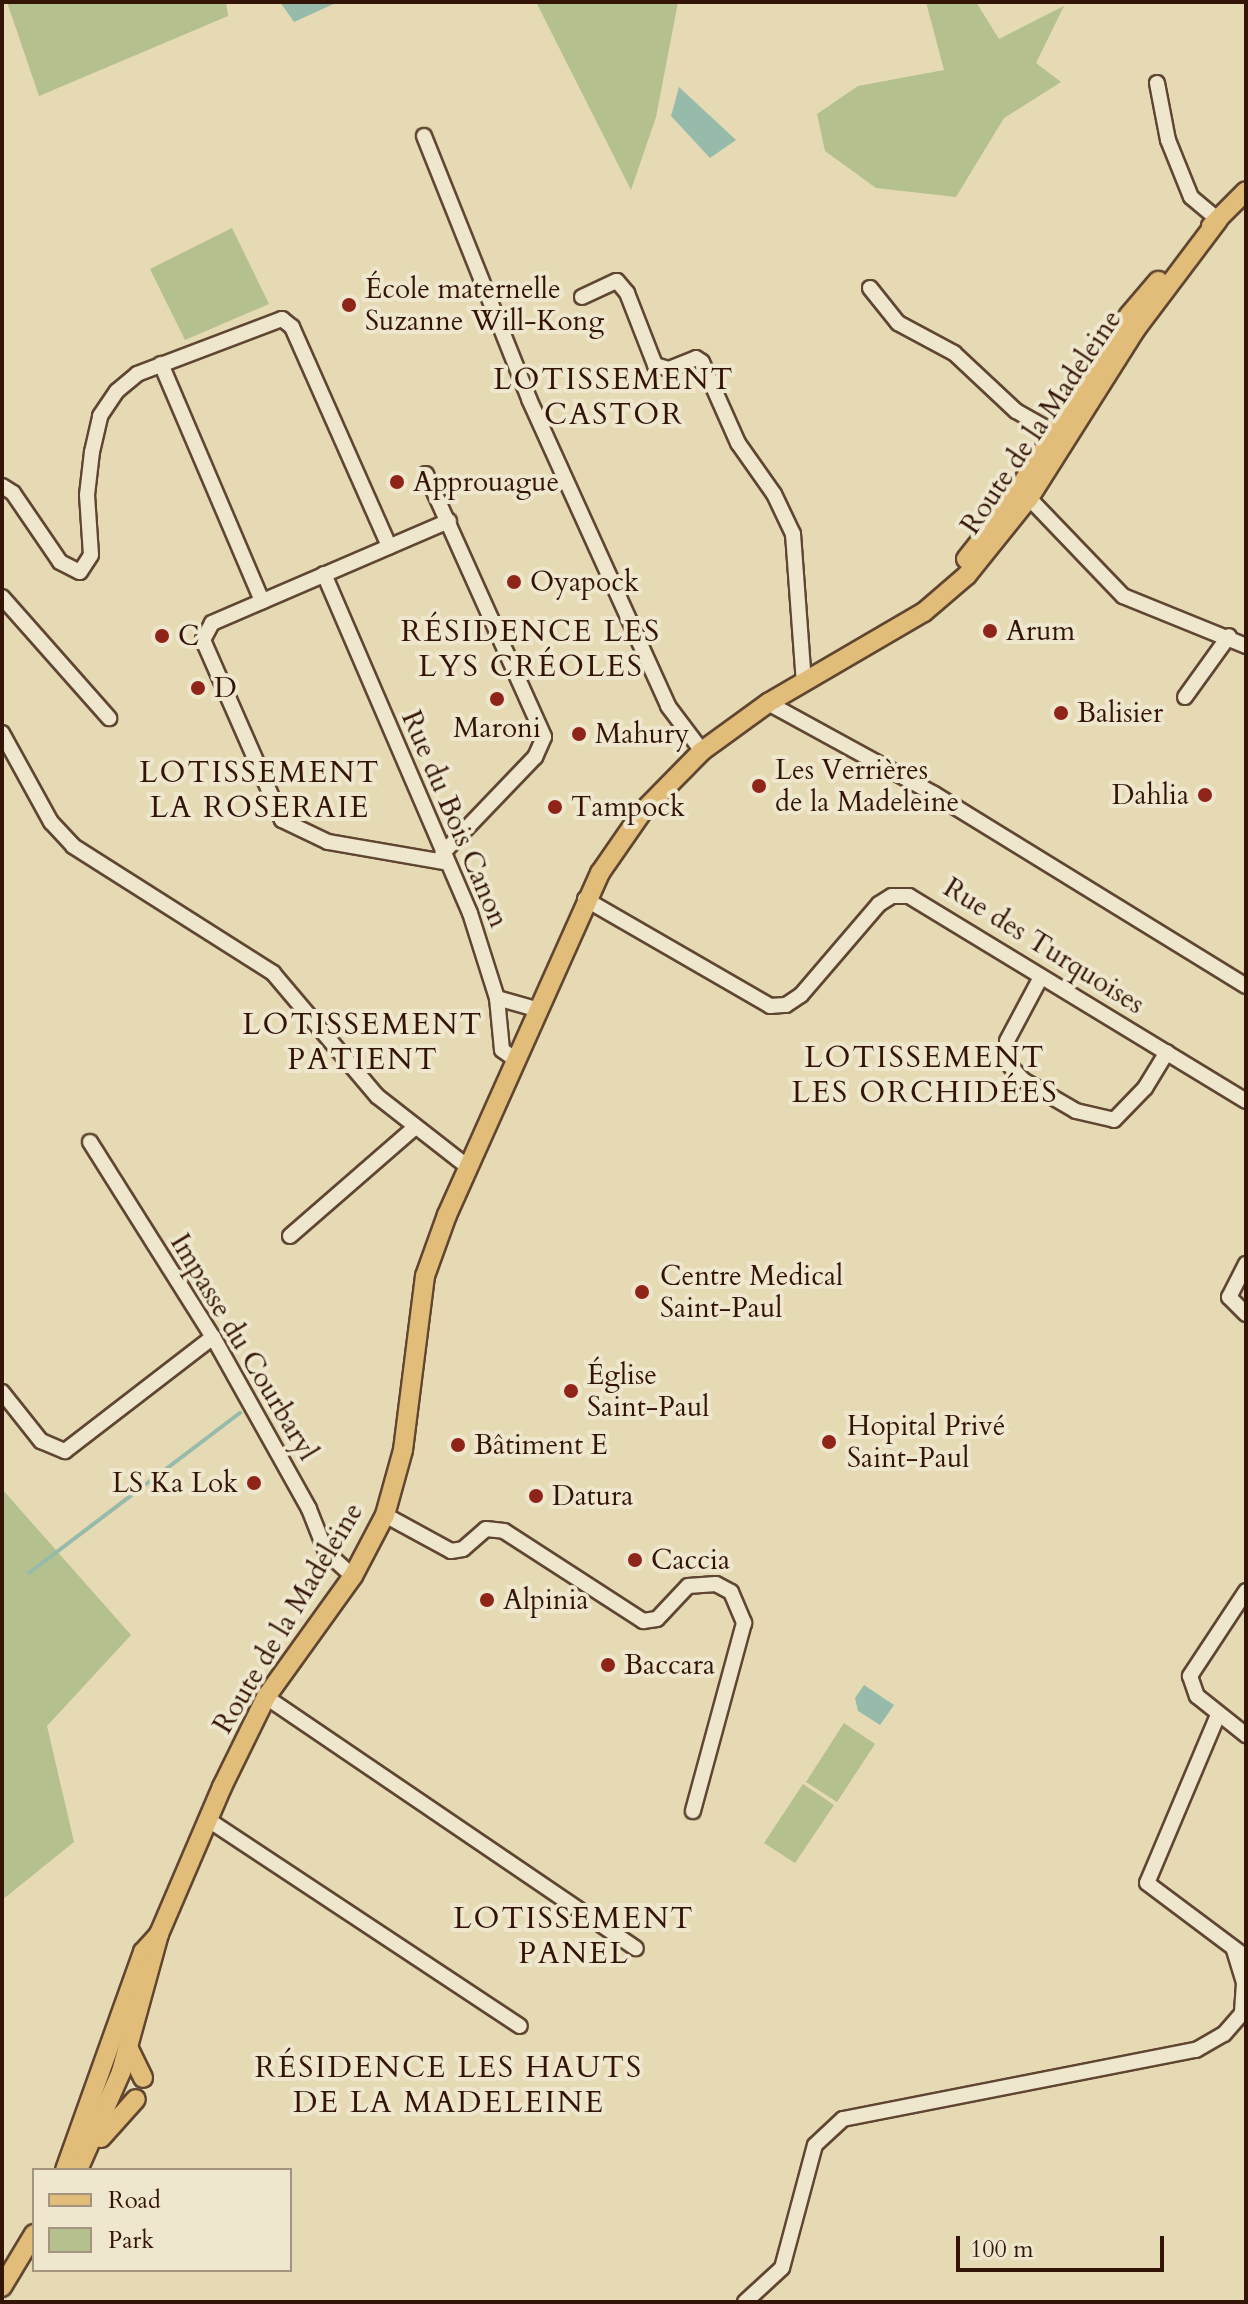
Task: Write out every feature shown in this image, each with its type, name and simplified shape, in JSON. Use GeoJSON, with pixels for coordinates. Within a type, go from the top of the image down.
{"type":"FeatureCollection","features":[{"type":"Feature","properties":{"kind":"main road","name":"Route de la Madeleine"},"geometry":{"type":"LineString","coordinates":[[889,633],[976,547],[1218,220],[1246,191]]}},
{"type":"Feature","properties":{"kind":"main road","name":"Route de la Madeleine"},"geometry":{"type":"LineString","coordinates":[[82,2162],[129,2049],[159,1934],[207,1819],[266,1697],[353,1576],[385,1515],[403,1450],[425,1276],[585,899],[643,811],[702,751],[768,703],[889,633],[956,586],[1029,498],[1060,436]]}},
{"type":"Feature","properties":{"kind":"main road","name":"Route de la Madeleine"},"geometry":{"type":"LineString","coordinates":[[66,2168],[143,1952],[159,1934]]}},
{"type":"Feature","properties":{"kind":"main road"},"geometry":{"type":"LineString","coordinates":[[129,2049],[143,2078]]}},
{"type":"Feature","properties":{"kind":"main road"},"geometry":{"type":"LineString","coordinates":[[82,2162],[136,2099]]}},
{"type":"Feature","properties":{"kind":"main road"},"geometry":{"type":"LineString","coordinates":[[2,2287],[32,2237]]}},
{"type":"Feature","properties":{"kind":"street"},"geometry":{"type":"LineString","coordinates":[[1157,83],[1168,140],[1191,197],[1218,220]]}},
{"type":"Feature","properties":{"kind":"street"},"geometry":{"type":"LineString","coordinates":[[424,136],[529,399],[655,678],[668,706],[702,751]]}},
{"type":"Feature","properties":{"kind":"street"},"geometry":{"type":"LineString","coordinates":[[582,297],[617,281],[627,293],[655,365],[669,369],[696,358],[702,362],[738,443],[774,494],[793,534],[804,683]]}},
{"type":"Feature","properties":{"kind":"street"},"geometry":{"type":"LineString","coordinates":[[870,288],[898,323],[954,353],[1016,411],[1060,436]]}},
{"type":"Feature","properties":{"kind":"street"},"geometry":{"type":"LineString","coordinates":[[2,486],[13,493],[60,562],[80,572],[91,555],[87,495],[100,416],[117,391],[137,374],[272,320],[292,327],[389,546]]}},
{"type":"Feature","properties":{"kind":"street"},"geometry":{"type":"LineString","coordinates":[[161,364],[262,601]]}},
{"type":"Feature","properties":{"kind":"street"},"geometry":{"type":"LineString","coordinates":[[426,474],[449,521],[544,737],[535,757],[443,858],[328,842],[282,820],[204,645],[204,635],[212,623],[449,521]]}},
{"type":"Feature","properties":{"kind":"street"},"geometry":{"type":"LineString","coordinates":[[1029,498],[1123,596],[1229,636],[1246,646]]}},
{"type":"Feature","properties":{"kind":"street","name":"Rue du Bois Canon"},"geometry":{"type":"LineString","coordinates":[[324,574],[443,858],[470,913],[497,998],[502,1050],[518,1061]]}},
{"type":"Feature","properties":{"kind":"street"},"geometry":{"type":"LineString","coordinates":[[2,597],[109,718]]}},
{"type":"Feature","properties":{"kind":"street"},"geometry":{"type":"LineString","coordinates":[[1185,697],[1229,636]]}},
{"type":"Feature","properties":{"kind":"street"},"geometry":{"type":"LineString","coordinates":[[768,703],[934,794],[1246,986]]}},
{"type":"Feature","properties":{"kind":"street"},"geometry":{"type":"LineString","coordinates":[[2,733],[51,822],[73,846],[273,973],[377,1096],[413,1129],[469,1168]]}},
{"type":"Feature","properties":{"kind":"street","name":"Rue des Turquoises"},"geometry":{"type":"LineString","coordinates":[[585,899],[770,1006],[786,1005],[801,995],[892,896],[924,902],[1246,1101]]}},
{"type":"Feature","properties":{"kind":"street"},"geometry":{"type":"LineString","coordinates":[[1041,977],[1007,1041],[1011,1067],[1023,1080],[1076,1111],[1114,1120],[1138,1098],[1167,1052]]}},
{"type":"Feature","properties":{"kind":"street"},"geometry":{"type":"LineString","coordinates":[[497,998],[539,1010]]}},
{"type":"Feature","properties":{"kind":"street"},"geometry":{"type":"LineString","coordinates":[[290,1236],[413,1129]]}},
{"type":"Feature","properties":{"kind":"street","name":"Impasse du Courbaryl"},"geometry":{"type":"LineString","coordinates":[[90,1142],[213,1337],[309,1509],[326,1552],[353,1576]]}},
{"type":"Feature","properties":{"kind":"street"},"geometry":{"type":"LineString","coordinates":[[1246,1264],[1229,1297],[1246,1314]]}},
{"type":"Feature","properties":{"kind":"street"},"geometry":{"type":"LineString","coordinates":[[2,1392],[41,1441],[65,1451],[213,1337]]}},
{"type":"Feature","properties":{"kind":"street"},"geometry":{"type":"LineString","coordinates":[[385,1515],[451,1551],[463,1549],[483,1530],[504,1531],[643,1621],[657,1619],[688,1586],[716,1584],[731,1592],[744,1623],[693,1811]]}},
{"type":"Feature","properties":{"kind":"street"},"geometry":{"type":"LineString","coordinates":[[1246,1591],[1190,1676],[1193,1691],[1218,1715],[1246,1735]]}},
{"type":"Feature","properties":{"kind":"street"},"geometry":{"type":"LineString","coordinates":[[266,1697],[636,1948]]}},
{"type":"Feature","properties":{"kind":"street"},"geometry":{"type":"LineString","coordinates":[[745,2302],[782,2268],[815,2145],[843,2119],[1196,2050],[1224,2034],[1244,2010],[1240,1954],[1147,1883],[1218,1715]]}},
{"type":"Feature","properties":{"kind":"street"},"geometry":{"type":"LineString","coordinates":[[207,1819],[520,2026]]}},
{"type":"Feature","properties":{"kind":"green space"},"geometry":{"type":"Polygon","coordinates":[[[7,2],[226,2],[228,16],[39,96],[7,2]]]}},
{"type":"Feature","properties":{"kind":"green space"},"geometry":{"type":"Polygon","coordinates":[[[536,2],[678,2],[656,117],[631,190],[536,2]]]}},
{"type":"Feature","properties":{"kind":"green space"},"geometry":{"type":"Polygon","coordinates":[[[926,2],[976,2],[999,39],[1064,6],[1036,63],[1061,82],[1004,118],[956,197],[876,188],[825,151],[817,114],[858,86],[944,70],[926,2]]]}},
{"type":"Feature","properties":{"kind":"green space"},"geometry":{"type":"Polygon","coordinates":[[[232,228],[269,304],[185,340],[150,269],[232,228]]]}},
{"type":"Feature","properties":{"kind":"green space"},"geometry":{"type":"Polygon","coordinates":[[[2,1489],[131,1635],[47,1726],[74,1842],[2,1900],[2,1489]]]}},
{"type":"Feature","properties":{"kind":"green space"},"geometry":{"type":"Polygon","coordinates":[[[844,1723],[875,1744],[837,1802],[806,1782],[844,1723]]]}},
{"type":"Feature","properties":{"kind":"green space"},"geometry":{"type":"Polygon","coordinates":[[[803,1784],[834,1805],[795,1863],[764,1843],[803,1784]]]}},
{"type":"Feature","properties":{"kind":"shaded area"},"geometry":{"type":"Polygon","coordinates":[[[280,2],[338,2],[294,22],[280,2]]]}},
{"type":"Feature","properties":{"kind":"shaded area"},"geometry":{"type":"Polygon","coordinates":[[[679,87],[736,140],[710,158],[671,116],[679,87]]]}},
{"type":"Feature","properties":{"kind":"shaded area"},"geometry":{"type":"Polygon","coordinates":[[[864,1685],[894,1705],[880,1725],[858,1711],[855,1698],[864,1685]]]}},
{"type":"Feature","properties":{"kind":"waterway"},"geometry":{"type":"LineString","coordinates":[[29,1573],[240,1413]]}},
{"type":"Feature","properties":{"kind":"place","name":"École maternelle Suzanne Will-Kong"},"geometry":{"type":"Point","coordinates":[349,305]}},
{"type":"Feature","properties":{"kind":"place","name":"Approuague"},"geometry":{"type":"Point","coordinates":[397,482]}},
{"type":"Feature","properties":{"kind":"place","name":"Oyapock"},"geometry":{"type":"Point","coordinates":[514,582]}},
{"type":"Feature","properties":{"kind":"place","name":"Arum"},"geometry":{"type":"Point","coordinates":[990,631]}},
{"type":"Feature","properties":{"kind":"place","name":"C"},"geometry":{"type":"Point","coordinates":[162,636]}},
{"type":"Feature","properties":{"kind":"place","name":"D"},"geometry":{"type":"Point","coordinates":[198,688]}},
{"type":"Feature","properties":{"kind":"place","name":"Maroni"},"geometry":{"type":"Point","coordinates":[497,699]}},
{"type":"Feature","properties":{"kind":"place","name":"Balisier"},"geometry":{"type":"Point","coordinates":[1061,713]}},
{"type":"Feature","properties":{"kind":"place","name":"Mahury"},"geometry":{"type":"Point","coordinates":[579,734]}},
{"type":"Feature","properties":{"kind":"place","name":"Les Verrières de la Madeleine"},"geometry":{"type":"Point","coordinates":[759,786]}},
{"type":"Feature","properties":{"kind":"place","name":"Dahlia"},"geometry":{"type":"Point","coordinates":[1205,795]}},
{"type":"Feature","properties":{"kind":"place","name":"Tampock"},"geometry":{"type":"Point","coordinates":[555,807]}},
{"type":"Feature","properties":{"kind":"place","name":"Centre Medical Saint-Paul"},"geometry":{"type":"Point","coordinates":[642,1292]}},
{"type":"Feature","properties":{"kind":"place","name":"Église Saint-Paul"},"geometry":{"type":"Point","coordinates":[571,1391]}},
{"type":"Feature","properties":{"kind":"place","name":"Hopital Privé Saint-Paul"},"geometry":{"type":"Point","coordinates":[829,1442]}},
{"type":"Feature","properties":{"kind":"place","name":"Bâtiment E"},"geometry":{"type":"Point","coordinates":[458,1445]}},
{"type":"Feature","properties":{"kind":"place","name":"LS Ka Lok"},"geometry":{"type":"Point","coordinates":[254,1483]}},
{"type":"Feature","properties":{"kind":"place","name":"Datura"},"geometry":{"type":"Point","coordinates":[536,1496]}},
{"type":"Feature","properties":{"kind":"place","name":"Caccia"},"geometry":{"type":"Point","coordinates":[635,1560]}},
{"type":"Feature","properties":{"kind":"place","name":"Alpinia"},"geometry":{"type":"Point","coordinates":[487,1600]}},
{"type":"Feature","properties":{"kind":"place","name":"Baccara"},"geometry":{"type":"Point","coordinates":[608,1665]}},
{"type":"Feature","properties":{"kind":"district","name":"LOTISSEMENT CASTOR"},"geometry":{"type":"Point","coordinates":[614,397]}},
{"type":"Feature","properties":{"kind":"district","name":"RÉSIDENCE LES LYS CRÉOLES"},"geometry":{"type":"Point","coordinates":[531,649]}},
{"type":"Feature","properties":{"kind":"district","name":"LOTISSEMENT LA ROSERAIE"},"geometry":{"type":"Point","coordinates":[260,790]}},
{"type":"Feature","properties":{"kind":"district","name":"LOTISSEMENT PATIENT"},"geometry":{"type":"Point","coordinates":[363,1042]}},
{"type":"Feature","properties":{"kind":"district","name":"LOTISSEMENT LES ORCHIDÉES"},"geometry":{"type":"Point","coordinates":[925,1075]}},
{"type":"Feature","properties":{"kind":"district","name":"LOTISSEMENT PANEL"},"geometry":{"type":"Point","coordinates":[574,1936]}},
{"type":"Feature","properties":{"kind":"district","name":"RÉSIDENCE LES HAUTS DE LA MADELEINE"},"geometry":{"type":"Point","coordinates":[449,2085]}}]}
